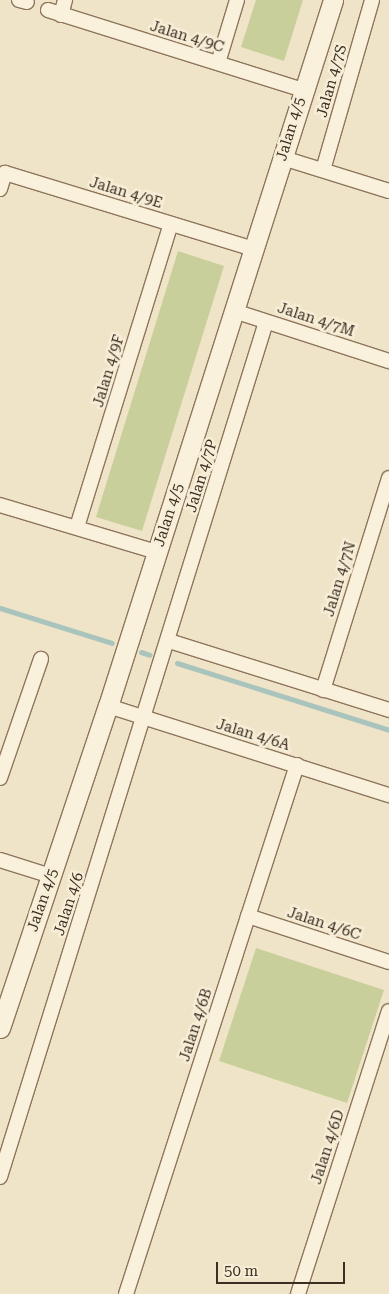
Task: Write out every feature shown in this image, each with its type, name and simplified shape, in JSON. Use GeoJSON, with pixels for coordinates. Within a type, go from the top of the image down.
{"type":"FeatureCollection","features":[{"type":"Feature","properties":{"kind":"street"},"geometry":{"type":"LineString","coordinates":[[61,15],[66,0]]}},
{"type":"Feature","properties":{"kind":"street"},"geometry":{"type":"LineString","coordinates":[[218,63],[237,0]]}},
{"type":"Feature","properties":{"kind":"street","name":"Jalan 4/5"},"geometry":{"type":"LineString","coordinates":[[0,1028],[108,706],[333,0]]}},
{"type":"Feature","properties":{"kind":"street","name":"Jalan 4/7S"},"geometry":{"type":"LineString","coordinates":[[323,170],[372,0]]}},
{"type":"Feature","properties":{"kind":"street","name":"Jalan 4/9C"},"geometry":{"type":"LineString","coordinates":[[48,10],[303,90]]}},
{"type":"Feature","properties":{"kind":"street"},"geometry":{"type":"LineString","coordinates":[[283,158],[389,190]]}},
{"type":"Feature","properties":{"kind":"street","name":"Jalan 4/9E"},"geometry":{"type":"LineString","coordinates":[[0,190],[5,172],[254,249]]}},
{"type":"Feature","properties":{"kind":"street","name":"Jalan 4/9F"},"geometry":{"type":"LineString","coordinates":[[77,527],[171,224]]}},
{"type":"Feature","properties":{"kind":"street","name":"Jalan 4/7M"},"geometry":{"type":"LineString","coordinates":[[234,311],[389,360]]}},
{"type":"Feature","properties":{"kind":"street","name":"Jalan 4/7P"},"geometry":{"type":"LineString","coordinates":[[169,641],[266,322]]}},
{"type":"Feature","properties":{"kind":"street","name":"Jalan 4/7N"},"geometry":{"type":"LineString","coordinates":[[323,690],[389,478]]}},
{"type":"Feature","properties":{"kind":"street"},"geometry":{"type":"LineString","coordinates":[[0,505],[157,552]]}},
{"type":"Feature","properties":{"kind":"street"},"geometry":{"type":"LineString","coordinates":[[169,641],[389,710]]}},
{"type":"Feature","properties":{"kind":"street","name":"Jalan 4/6"},"geometry":{"type":"LineString","coordinates":[[0,1178],[169,641]]}},
{"type":"Feature","properties":{"kind":"street"},"geometry":{"type":"LineString","coordinates":[[0,778],[41,660]]}},
{"type":"Feature","properties":{"kind":"street","name":"Jalan 4/6A"},"geometry":{"type":"LineString","coordinates":[[108,706],[389,794]]}},
{"type":"Feature","properties":{"kind":"street","name":"Jalan 4/6B"},"geometry":{"type":"LineString","coordinates":[[126,1294],[297,766]]}},
{"type":"Feature","properties":{"kind":"street"},"geometry":{"type":"LineString","coordinates":[[0,860],[51,876]]}},
{"type":"Feature","properties":{"kind":"street","name":"Jalan 4/6C"},"geometry":{"type":"LineString","coordinates":[[248,916],[389,962]]}},
{"type":"Feature","properties":{"kind":"street","name":"Jalan 4/6D"},"geometry":{"type":"LineString","coordinates":[[298,1294],[389,1011]]}},
{"type":"Feature","properties":{"kind":"green space"},"geometry":{"type":"Polygon","coordinates":[[[256,0],[303,0],[284,61],[241,47],[256,0]]]}},
{"type":"Feature","properties":{"kind":"green space"},"geometry":{"type":"Polygon","coordinates":[[[178,251],[224,266],[142,531],[96,517],[178,251]]]}},
{"type":"Feature","properties":{"kind":"green space"},"geometry":{"type":"Polygon","coordinates":[[[256,948],[384,990],[347,1103],[219,1061],[256,948]]]}},
{"type":"Feature","properties":{"kind":"waterway"},"geometry":{"type":"LineString","coordinates":[[0,608],[112,643]]}},
{"type":"Feature","properties":{"kind":"waterway"},"geometry":{"type":"LineString","coordinates":[[141,652],[150,655]]}},
{"type":"Feature","properties":{"kind":"waterway"},"geometry":{"type":"LineString","coordinates":[[177,663],[389,730]]}}]}
